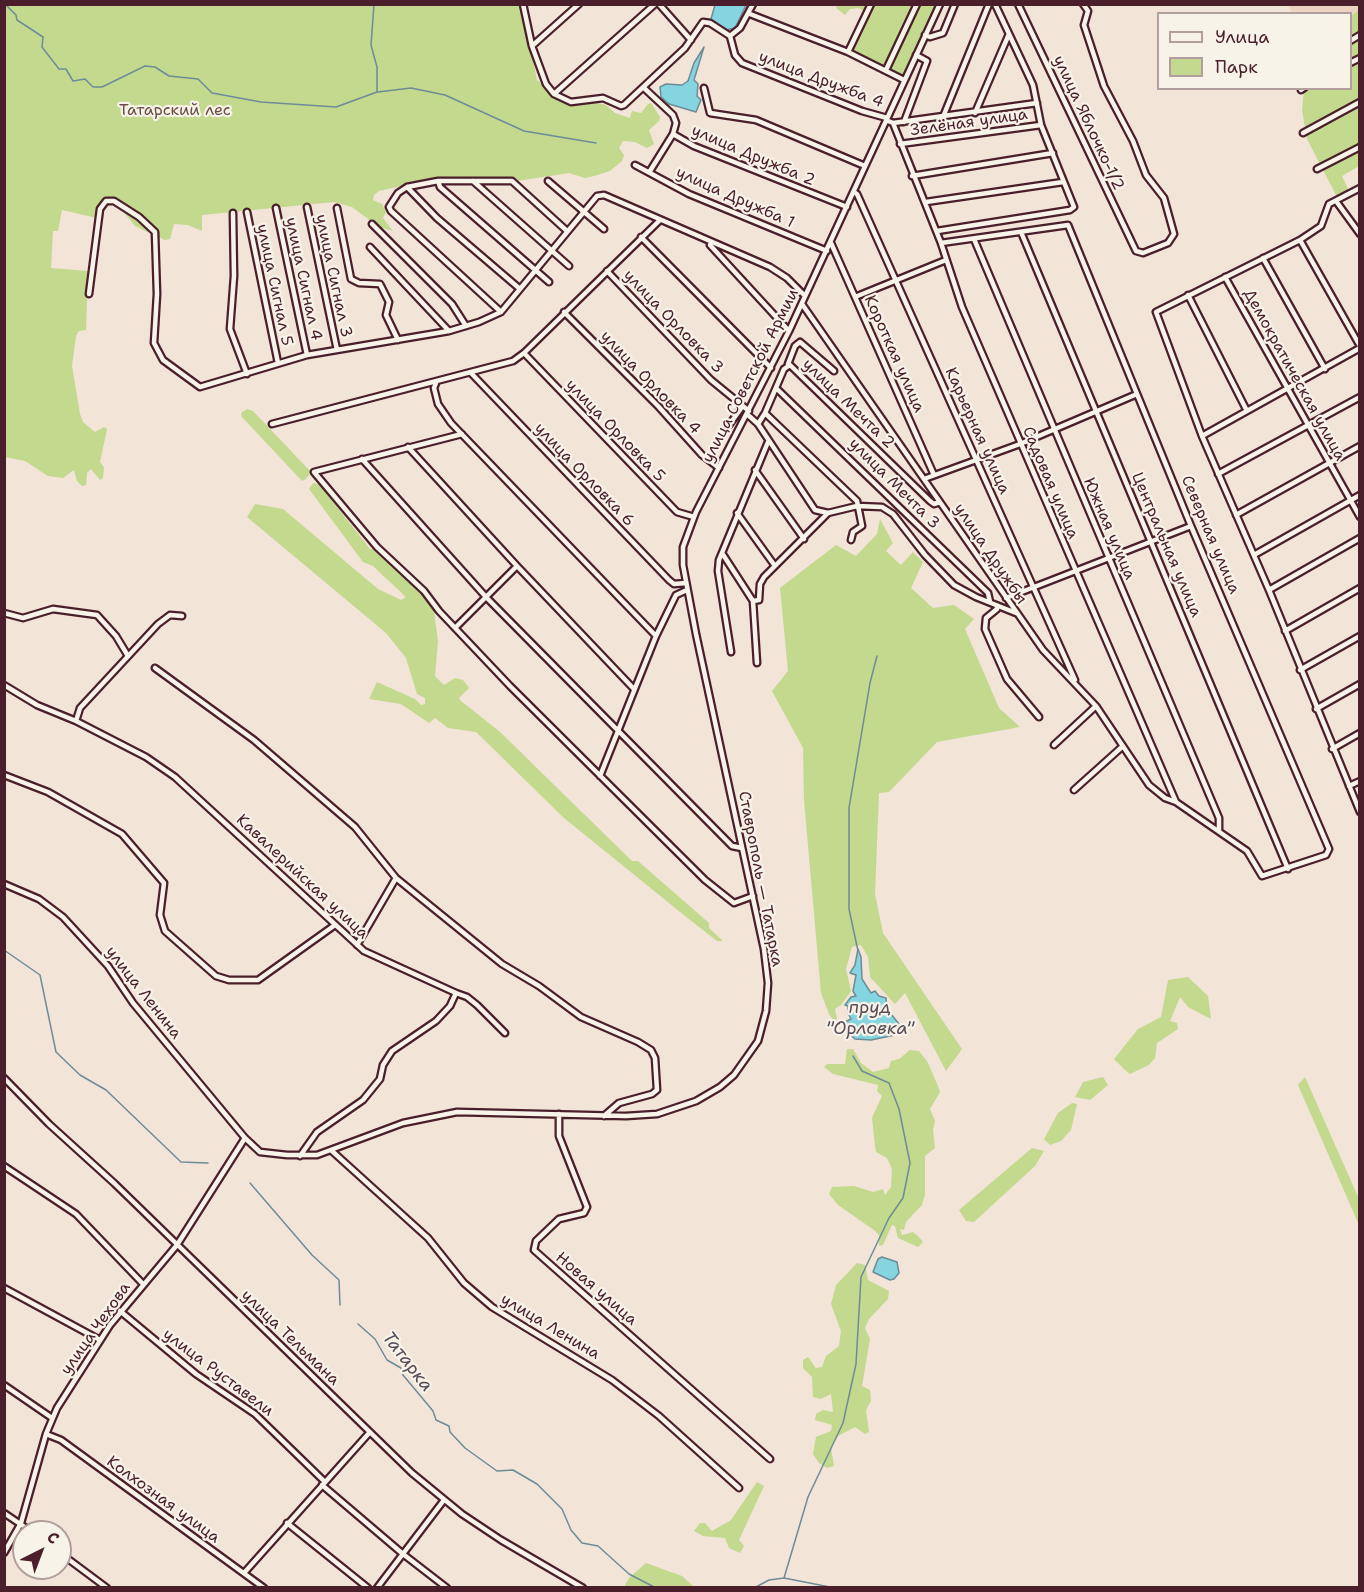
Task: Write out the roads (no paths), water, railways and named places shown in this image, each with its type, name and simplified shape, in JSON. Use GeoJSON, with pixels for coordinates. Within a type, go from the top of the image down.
{"type":"FeatureCollection","features":[{"type":"Feature","properties":{"kind":"street"},"geometry":{"type":"LineString","coordinates":[[523,4],[532,46],[546,84],[554,94],[571,102],[603,98],[621,106],[644,88],[691,40],[703,22],[710,23],[730,36],[750,14],[753,4]]}},
{"type":"Feature","properties":{"kind":"street"},"geometry":{"type":"LineString","coordinates":[[532,46],[579,4]]}},
{"type":"Feature","properties":{"kind":"street"},"geometry":{"type":"LineString","coordinates":[[554,94],[657,4],[691,40]]}},
{"type":"Feature","properties":{"kind":"street"},"geometry":{"type":"LineString","coordinates":[[848,52],[871,4]]}},
{"type":"Feature","properties":{"kind":"street"},"geometry":{"type":"LineString","coordinates":[[886,70],[917,4]]}},
{"type":"Feature","properties":{"kind":"street","name":"улица Советской Армии"},"geometry":{"type":"LineString","coordinates":[[727,776],[687,586],[683,547],[694,517],[749,413],[831,243],[940,4]]}},
{"type":"Feature","properties":{"kind":"street"},"geometry":{"type":"LineString","coordinates":[[925,35],[930,37],[943,33],[955,4]]}},
{"type":"Feature","properties":{"kind":"street"},"geometry":{"type":"LineString","coordinates":[[943,117],[989,4]]}},
{"type":"Feature","properties":{"kind":"street"},"geometry":{"type":"LineString","coordinates":[[937,231],[1070,210],[1074,207],[1041,125],[1033,86],[995,4]]}},
{"type":"Feature","properties":{"kind":"street","name":"улица Яблочко-1/2"},"geometry":{"type":"LineString","coordinates":[[1018,4],[1136,251],[1143,253],[1168,243],[1174,234],[1164,198],[1146,175],[1133,141],[1104,86],[1084,25],[1088,11],[1083,4]]}},
{"type":"Feature","properties":{"kind":"street"},"geometry":{"type":"LineString","coordinates":[[750,14],[848,52],[904,80]]}},
{"type":"Feature","properties":{"kind":"street"},"geometry":{"type":"LineString","coordinates":[[975,113],[1009,34]]}},
{"type":"Feature","properties":{"kind":"street","name":"улица Дружба 4"},"geometry":{"type":"LineString","coordinates":[[730,36],[737,60],[742,63],[886,119]]}},
{"type":"Feature","properties":{"kind":"street"},"geometry":{"type":"LineString","coordinates":[[904,122],[927,61],[916,55]]}},
{"type":"Feature","properties":{"kind":"street","name":"улица Дружба 2"},"geometry":{"type":"LineString","coordinates":[[644,88],[673,115],[676,123],[673,134],[694,146],[847,207]]}},
{"type":"Feature","properties":{"kind":"street"},"geometry":{"type":"LineString","coordinates":[[704,88],[710,112],[756,120],[865,166]]}},
{"type":"Feature","properties":{"kind":"street"},"geometry":{"type":"LineString","coordinates":[[1303,133],[1359,102]]}},
{"type":"Feature","properties":{"kind":"street","name":"улица Дружба 4"},"geometry":{"type":"LineString","coordinates":[[893,123],[1036,103]]}},
{"type":"Feature","properties":{"kind":"street"},"geometry":{"type":"LineString","coordinates":[[886,119],[893,123]]}},
{"type":"Feature","properties":{"kind":"street","name":"Садовая улица"},"geometry":{"type":"LineString","coordinates":[[893,123],[912,176],[926,202],[937,231],[962,307],[1176,802]]}},
{"type":"Feature","properties":{"kind":"street","name":"Зелёная улица"},"geometry":{"type":"LineString","coordinates":[[900,144],[1041,125]]}},
{"type":"Feature","properties":{"kind":"street"},"geometry":{"type":"LineString","coordinates":[[650,171],[673,134]]}},
{"type":"Feature","properties":{"kind":"street"},"geometry":{"type":"LineString","coordinates":[[1317,169],[1359,147]]}},
{"type":"Feature","properties":{"kind":"street"},"geometry":{"type":"LineString","coordinates":[[912,176],[1053,153]]}},
{"type":"Feature","properties":{"kind":"street","name":"улица Дружба 1"},"geometry":{"type":"LineString","coordinates":[[635,165],[650,171],[688,194],[827,251]]}},
{"type":"Feature","properties":{"kind":"street"},"geometry":{"type":"LineString","coordinates":[[438,181],[440,187],[549,282]]}},
{"type":"Feature","properties":{"kind":"street"},"geometry":{"type":"LineString","coordinates":[[501,312],[391,211],[389,207],[393,200],[407,187],[438,181],[512,181],[567,231]]}},
{"type":"Feature","properties":{"kind":"street"},"geometry":{"type":"LineString","coordinates":[[473,181],[569,266]]}},
{"type":"Feature","properties":{"kind":"street"},"geometry":{"type":"LineString","coordinates":[[548,181],[604,229]]}},
{"type":"Feature","properties":{"kind":"street"},"geometry":{"type":"LineString","coordinates":[[926,202],[1063,182]]}},
{"type":"Feature","properties":{"kind":"street"},"geometry":{"type":"LineString","coordinates":[[407,187],[437,218],[520,289]]}},
{"type":"Feature","properties":{"kind":"street"},"geometry":{"type":"LineString","coordinates":[[1359,189],[1329,204],[1321,226],[1300,240],[1156,312],[1202,436],[1269,590],[1359,812]]}},
{"type":"Feature","properties":{"kind":"street","name":"Карьерная улица"},"geometry":{"type":"LineString","coordinates":[[854,192],[857,194],[896,280],[1076,683]]}},
{"type":"Feature","properties":{"kind":"street"},"geometry":{"type":"LineString","coordinates":[[88,294],[100,208],[106,201],[114,201],[139,217],[154,232],[157,294],[154,343],[163,360],[182,371],[193,384],[200,387],[308,355],[449,331],[501,312],[597,196],[604,195],[770,267],[787,278],[805,296]]}},
{"type":"Feature","properties":{"kind":"street"},"geometry":{"type":"LineString","coordinates":[[1336,201],[1359,234]]}},
{"type":"Feature","properties":{"kind":"street","name":"улица Сигнал 3"},"geometry":{"type":"LineString","coordinates":[[307,207],[337,350]]}},
{"type":"Feature","properties":{"kind":"street","name":"улица Сигнал 4"},"geometry":{"type":"LineString","coordinates":[[276,208],[308,355]]}},
{"type":"Feature","properties":{"kind":"street"},"geometry":{"type":"LineString","coordinates":[[337,208],[351,279],[359,283],[380,284],[388,297],[386,315],[398,340]]}},
{"type":"Feature","properties":{"kind":"street","name":"улица Сигнал 5"},"geometry":{"type":"LineString","coordinates":[[246,212],[278,363]]}},
{"type":"Feature","properties":{"kind":"street"},"geometry":{"type":"LineString","coordinates":[[233,213],[234,276],[230,329],[247,374]]}},
{"type":"Feature","properties":{"kind":"street"},"geometry":{"type":"LineString","coordinates":[[272,424],[505,364],[524,354],[564,312],[660,220]]}},
{"type":"Feature","properties":{"kind":"street"},"geometry":{"type":"LineString","coordinates":[[372,224],[452,304],[466,326]]}},
{"type":"Feature","properties":{"kind":"street","name":"Северная улица"},"geometry":{"type":"LineString","coordinates":[[941,243],[1068,225],[1191,526],[1329,849],[1326,855],[1262,876],[1247,851],[1219,830]]}},
{"type":"Feature","properties":{"kind":"street","name":"Центральная улица"},"geometry":{"type":"LineString","coordinates":[[1021,232],[1288,869]]}},
{"type":"Feature","properties":{"kind":"street"},"geometry":{"type":"LineString","coordinates":[[641,237],[771,368]]}},
{"type":"Feature","properties":{"kind":"street","name":"Южная улица"},"geometry":{"type":"LineString","coordinates":[[974,238],[1219,818],[1219,830]]}},
{"type":"Feature","properties":{"kind":"street"},"geometry":{"type":"LineString","coordinates":[[1202,436],[1325,369],[1359,347],[1300,240]]}},
{"type":"Feature","properties":{"kind":"street"},"geometry":{"type":"LineString","coordinates":[[712,242],[710,245],[789,331]]}},
{"type":"Feature","properties":{"kind":"street","name":"Короткая улица"},"geometry":{"type":"LineString","coordinates":[[831,243],[934,475]]}},
{"type":"Feature","properties":{"kind":"street"},"geometry":{"type":"LineString","coordinates":[[370,247],[449,331]]}},
{"type":"Feature","properties":{"kind":"street"},"geometry":{"type":"LineString","coordinates":[[1263,258],[1325,369]]}},
{"type":"Feature","properties":{"kind":"street"},"geometry":{"type":"LineString","coordinates":[[855,297],[946,260]]}},
{"type":"Feature","properties":{"kind":"street","name":"улица Орловка 3"},"geometry":{"type":"LineString","coordinates":[[607,271],[711,380],[749,413],[815,510],[828,513]]}},
{"type":"Feature","properties":{"kind":"street","name":"Демократическая улица"},"geometry":{"type":"LineString","coordinates":[[1225,277],[1359,517]]}},
{"type":"Feature","properties":{"kind":"street"},"geometry":{"type":"LineString","coordinates":[[1188,295],[1247,411]]}},
{"type":"Feature","properties":{"kind":"street","name":"улица Дружбы"},"geometry":{"type":"LineString","coordinates":[[802,304],[1016,613],[1053,662],[1096,706],[1149,785],[1166,798],[1176,802]]}},
{"type":"Feature","properties":{"kind":"street","name":"улица Орловка 4"},"geometry":{"type":"LineString","coordinates":[[564,312],[658,406],[702,455],[720,468]]}},
{"type":"Feature","properties":{"kind":"street"},"geometry":{"type":"LineString","coordinates":[[788,364],[795,346],[800,342],[834,371]]}},
{"type":"Feature","properties":{"kind":"street","name":"улица Орловка 5"},"geometry":{"type":"LineString","coordinates":[[524,354],[677,512],[694,517]]}},
{"type":"Feature","properties":{"kind":"street","name":"улица Мечта 2"},"geometry":{"type":"LineString","coordinates":[[758,424],[788,364],[793,366],[930,501],[934,504],[940,502]]}},
{"type":"Feature","properties":{"kind":"street","name":"улица Орловка 6"},"geometry":{"type":"LineString","coordinates":[[471,373],[580,489],[674,584]]}},
{"type":"Feature","properties":{"kind":"street"},"geometry":{"type":"LineString","coordinates":[[436,383],[434,388],[442,411],[656,636]]}},
{"type":"Feature","properties":{"kind":"street","name":"улица Мечта 3"},"geometry":{"type":"LineString","coordinates":[[776,388],[988,593],[990,602]]}},
{"type":"Feature","properties":{"kind":"street"},"geometry":{"type":"LineString","coordinates":[[924,479],[1020,444],[1137,394]]}},
{"type":"Feature","properties":{"kind":"street"},"geometry":{"type":"LineString","coordinates":[[1218,474],[1359,397]]}},
{"type":"Feature","properties":{"kind":"street"},"geometry":{"type":"LineString","coordinates":[[729,424],[742,407]]}},
{"type":"Feature","properties":{"kind":"street"},"geometry":{"type":"LineString","coordinates":[[765,413],[857,501],[862,526],[854,532],[851,540]]}},
{"type":"Feature","properties":{"kind":"street"},"geometry":{"type":"LineString","coordinates":[[462,434],[314,472],[377,547],[424,591],[455,628],[600,776],[728,900],[741,902],[753,896]]}},
{"type":"Feature","properties":{"kind":"street"},"geometry":{"type":"LineString","coordinates":[[731,652],[718,571],[722,553],[737,513],[768,442]]}},
{"type":"Feature","properties":{"kind":"street"},"geometry":{"type":"LineString","coordinates":[[1236,515],[1359,446]]}},
{"type":"Feature","properties":{"kind":"street"},"geometry":{"type":"LineString","coordinates":[[408,447],[633,688]]}},
{"type":"Feature","properties":{"kind":"street"},"geometry":{"type":"LineString","coordinates":[[362,459],[486,597],[732,846],[742,848]]}},
{"type":"Feature","properties":{"kind":"street"},"geometry":{"type":"LineString","coordinates":[[755,470],[804,539]]}},
{"type":"Feature","properties":{"kind":"street"},"geometry":{"type":"LineString","coordinates":[[1254,555],[1359,495]]}},
{"type":"Feature","properties":{"kind":"street"},"geometry":{"type":"LineString","coordinates":[[753,601],[759,600],[761,580],[828,513],[857,507],[882,507],[944,576],[965,592],[1016,613]]}},
{"type":"Feature","properties":{"kind":"street"},"geometry":{"type":"LineString","coordinates":[[737,513],[775,566]]}},
{"type":"Feature","properties":{"kind":"street"},"geometry":{"type":"LineString","coordinates":[[1006,598],[1191,526]]}},
{"type":"Feature","properties":{"kind":"street"},"geometry":{"type":"LineString","coordinates":[[1269,590],[1359,538]]}},
{"type":"Feature","properties":{"kind":"street"},"geometry":{"type":"LineString","coordinates":[[722,553],[753,601],[757,663]]}},
{"type":"Feature","properties":{"kind":"street"},"geometry":{"type":"LineString","coordinates":[[455,628],[517,566]]}},
{"type":"Feature","properties":{"kind":"street"},"geometry":{"type":"LineString","coordinates":[[676,595],[674,584],[687,586]]}},
{"type":"Feature","properties":{"kind":"street"},"geometry":{"type":"LineString","coordinates":[[600,776],[633,688],[656,636],[676,595],[687,586]]}},
{"type":"Feature","properties":{"kind":"street"},"geometry":{"type":"LineString","coordinates":[[1285,631],[1359,588]]}},
{"type":"Feature","properties":{"kind":"street"},"geometry":{"type":"LineString","coordinates":[[997,606],[985,621],[985,629],[1007,679],[1039,717]]}},
{"type":"Feature","properties":{"kind":"street"},"geometry":{"type":"LineString","coordinates":[[5,614],[23,618],[53,609],[97,615],[116,636],[128,656]]}},
{"type":"Feature","properties":{"kind":"street"},"geometry":{"type":"LineString","coordinates":[[76,721],[80,708],[158,624],[170,615],[182,616]]}},
{"type":"Feature","properties":{"kind":"street"},"geometry":{"type":"LineString","coordinates":[[1300,670],[1359,636]]}},
{"type":"Feature","properties":{"kind":"street"},"geometry":{"type":"LineString","coordinates":[[155,668],[254,740],[355,827],[396,878],[502,964],[539,986],[581,1017],[638,1041],[653,1053],[657,1084],[654,1092],[619,1103],[604,1116]]}},
{"type":"Feature","properties":{"kind":"street"},"geometry":{"type":"LineString","coordinates":[[1316,709],[1359,684]]}},
{"type":"Feature","properties":{"kind":"street","name":"Кавалерийская улица"},"geometry":{"type":"LineString","coordinates":[[4,685],[37,705],[76,721],[146,757],[175,777],[357,945],[372,956],[467,997],[505,1033]]}},
{"type":"Feature","properties":{"kind":"street"},"geometry":{"type":"LineString","coordinates":[[1054,745],[1096,706]]}},
{"type":"Feature","properties":{"kind":"street"},"geometry":{"type":"LineString","coordinates":[[1332,748],[1359,733]]}},
{"type":"Feature","properties":{"kind":"street"},"geometry":{"type":"LineString","coordinates":[[1074,790],[1123,746]]}},
{"type":"Feature","properties":{"kind":"street"},"geometry":{"type":"LineString","coordinates":[[4,775],[48,792],[122,834],[164,883],[159,915],[165,931],[216,976],[230,980],[258,980],[335,925]]}},
{"type":"Feature","properties":{"kind":"street","name":"Ставрополь — Татарка"},"geometry":{"type":"LineString","coordinates":[[559,1114],[604,1116],[657,1114],[696,1101],[720,1087],[734,1074],[758,1041],[766,1011],[768,983],[764,949],[727,776]]}},
{"type":"Feature","properties":{"kind":"street"},"geometry":{"type":"LineString","coordinates":[[1350,786],[1359,781]]}},
{"type":"Feature","properties":{"kind":"street"},"geometry":{"type":"LineString","coordinates":[[1176,802],[1219,830]]}},
{"type":"Feature","properties":{"kind":"street"},"geometry":{"type":"LineString","coordinates":[[357,945],[396,878]]}},
{"type":"Feature","properties":{"kind":"street","name":"улица Ленина"},"geometry":{"type":"LineString","coordinates":[[4,884],[39,898],[63,916],[108,966],[133,1003],[245,1138],[260,1152],[300,1156],[332,1151],[391,1127],[440,1114],[457,1112],[559,1114]]}},
{"type":"Feature","properties":{"kind":"street"},"geometry":{"type":"LineString","coordinates":[[300,1156],[317,1132],[363,1100],[380,1079],[383,1065],[392,1051],[436,1021],[450,1006],[456,993]]}},
{"type":"Feature","properties":{"kind":"street","name":"улица Тельмана"},"geometry":{"type":"LineString","coordinates":[[4,1078],[370,1432],[444,1500],[501,1540],[583,1587]]}},
{"type":"Feature","properties":{"kind":"street","name":"Новая улица"},"geometry":{"type":"LineString","coordinates":[[559,1114],[559,1136],[587,1207],[584,1213],[559,1219],[536,1241],[534,1250],[770,1459]]}},
{"type":"Feature","properties":{"kind":"street","name":"улица Чехова"},"geometry":{"type":"LineString","coordinates":[[22,1520],[52,1418],[100,1340],[120,1311],[177,1245],[245,1138]]}},
{"type":"Feature","properties":{"kind":"street","name":"улица Ленина"},"geometry":{"type":"LineString","coordinates":[[332,1151],[428,1239],[464,1283],[492,1307],[612,1380],[659,1416],[739,1488]]}},
{"type":"Feature","properties":{"kind":"street"},"geometry":{"type":"LineString","coordinates":[[4,1166],[76,1214],[143,1284]]}},
{"type":"Feature","properties":{"kind":"street"},"geometry":{"type":"LineString","coordinates":[[4,1288],[100,1340]]}},
{"type":"Feature","properties":{"kind":"street","name":"улица Руставели"},"geometry":{"type":"LineString","coordinates":[[120,1311],[196,1374],[255,1414],[323,1484],[402,1554]]}},
{"type":"Feature","properties":{"kind":"street"},"geometry":{"type":"LineString","coordinates":[[4,1385],[52,1418]]}},
{"type":"Feature","properties":{"kind":"street"},"geometry":{"type":"LineString","coordinates":[[244,1573],[286,1523],[370,1432]]}},
{"type":"Feature","properties":{"kind":"street","name":"Колхозная улица"},"geometry":{"type":"LineString","coordinates":[[46,1434],[61,1440],[264,1587]]}},
{"type":"Feature","properties":{"kind":"street"},"geometry":{"type":"LineString","coordinates":[[378,1587],[444,1500]]}},
{"type":"Feature","properties":{"kind":"street"},"geometry":{"type":"LineString","coordinates":[[286,1523],[368,1587]]}},
{"type":"Feature","properties":{"kind":"street","name":"улица Чехова"},"geometry":{"type":"LineString","coordinates":[[4,1553],[12,1539]]}},
{"type":"Feature","properties":{"kind":"street"},"geometry":{"type":"LineString","coordinates":[[402,1554],[447,1587]]}},
{"type":"Feature","properties":{"kind":"street"},"geometry":{"type":"LineString","coordinates":[[72,1562],[107,1587]]}},
{"type":"Feature","properties":{"kind":"water"},"geometry":{"type":"Polygon","coordinates":[[[715,5],[746,5],[735,28],[726,30],[711,19],[715,5]]]}},
{"type":"Feature","properties":{"kind":"water"},"geometry":{"type":"Polygon","coordinates":[[[704,47],[694,80],[698,84],[697,96],[701,100],[696,112],[669,104],[661,97],[660,87],[666,84],[682,85],[688,81],[694,63],[704,47]]]}},
{"type":"Feature","properties":{"kind":"water","name":"пруд \"Орловка\""},"geometry":{"type":"Polygon","coordinates":[[[858,949],[861,957],[862,979],[871,993],[875,991],[879,996],[886,998],[887,1009],[899,1024],[895,1035],[871,1040],[855,1039],[845,1030],[845,1022],[851,1019],[848,1006],[845,1005],[851,997],[856,996],[853,991],[856,975],[850,973],[855,965],[858,949]]]}},
{"type":"Feature","properties":{"kind":"water"},"geometry":{"type":"Polygon","coordinates":[[[882,1257],[897,1262],[899,1273],[894,1279],[890,1280],[873,1272],[878,1259],[882,1257]]]}},
{"type":"Feature","properties":{"kind":"waterway"},"geometry":{"type":"LineString","coordinates":[[5,4],[16,15],[17,20],[43,37],[42,47],[59,69],[66,69],[73,81],[85,79],[93,87],[102,87],[145,66],[155,67],[169,76],[198,79],[212,93],[261,102],[336,107],[377,92],[377,67],[371,45],[374,4]]}},
{"type":"Feature","properties":{"kind":"waterway"},"geometry":{"type":"LineString","coordinates":[[378,92],[411,88],[445,95],[524,131],[596,143]]}},
{"type":"Feature","properties":{"kind":"waterway"},"geometry":{"type":"LineString","coordinates":[[858,951],[849,909],[849,808],[870,683],[877,656]]}},
{"type":"Feature","properties":{"kind":"waterway","name":"Татарка"},"geometry":{"type":"LineString","coordinates":[[4,950],[40,975],[56,1052],[80,1075],[106,1090],[181,1162],[208,1163]]}},
{"type":"Feature","properties":{"kind":"waterway"},"geometry":{"type":"LineString","coordinates":[[784,1578],[808,1497],[843,1423],[856,1364],[861,1277],[889,1218],[903,1198],[910,1163],[899,1109],[889,1083],[862,1071],[853,1056]]}},
{"type":"Feature","properties":{"kind":"waterway","name":"Татарка"},"geometry":{"type":"LineString","coordinates":[[250,1183],[312,1255],[339,1280],[340,1305]]}},
{"type":"Feature","properties":{"kind":"waterway","name":"Татарка"},"geometry":{"type":"LineString","coordinates":[[358,1324],[375,1339],[387,1360],[401,1368],[403,1375],[433,1411],[436,1420],[449,1426],[450,1432],[465,1448],[497,1471],[513,1470],[537,1484],[562,1509],[571,1530],[582,1543],[598,1546],[629,1574],[656,1588]]}},
{"type":"Feature","properties":{"kind":"waterway","name":"Татарка"},"geometry":{"type":"LineString","coordinates":[[754,1588],[769,1580],[784,1578],[835,1588]]}},
{"type":"Feature","properties":{"kind":"waterway","name":"Татарка"},"geometry":{"type":"LineString","coordinates":[[678,1588],[688,1588]]}},
{"type":"Feature","properties":{"kind":"waterway","name":"Татарка"},"geometry":{"type":"LineString","coordinates":[[733,1588],[739,1588]]}},
{"type":"Feature","properties":{"kind":"park label","name":"Татарский лес"},"geometry":{"type":"Point","coordinates":[175,111]}}]}
